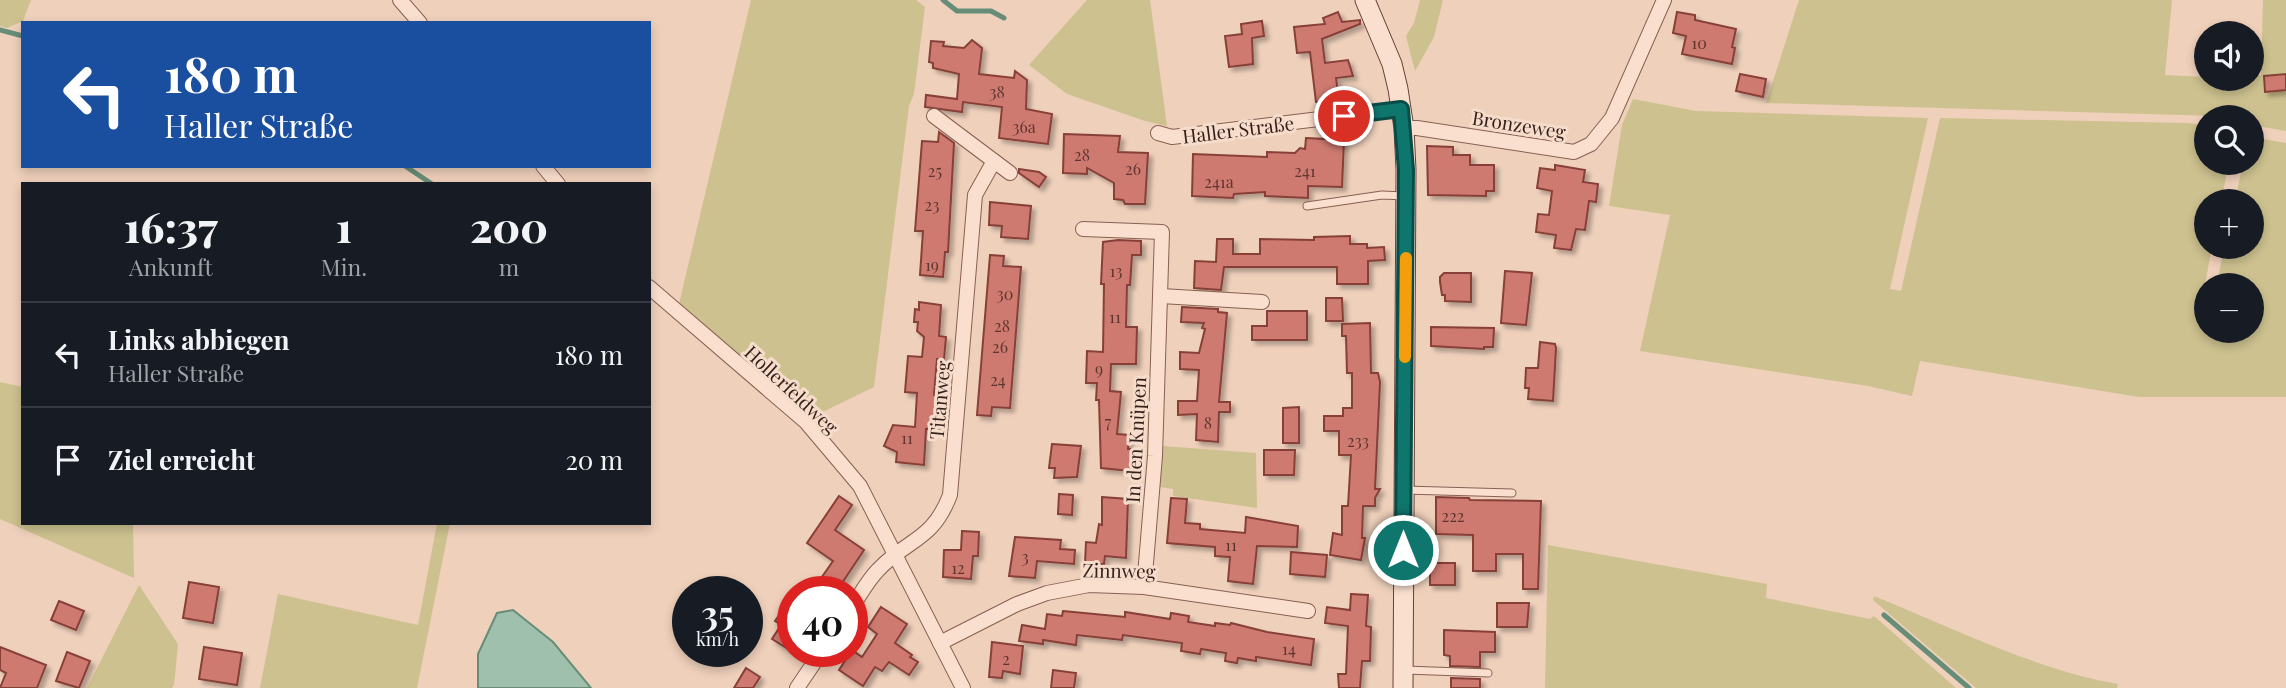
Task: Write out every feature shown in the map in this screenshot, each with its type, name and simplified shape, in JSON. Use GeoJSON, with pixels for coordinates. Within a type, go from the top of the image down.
{"type":"FeatureCollection","features":[{"type":"Feature","properties":{"kind":"street"},"geometry":{"type":"LineString","coordinates":[[400,0],[418,21]]}},
{"type":"Feature","properties":{"kind":"street"},"geometry":{"type":"LineString","coordinates":[[1365,0],[1392,64],[1403,118],[1406,196],[1403,679]]}},
{"type":"Feature","properties":{"kind":"street","name":"Bronzeweg"},"geometry":{"type":"LineString","coordinates":[[1403,118],[1417,128],[1574,152],[1591,144],[1612,118],[1664,0]]}},
{"type":"Feature","properties":{"kind":"street"},"geometry":{"type":"LineString","coordinates":[[934,116],[1010,173]]}},
{"type":"Feature","properties":{"kind":"street","name":"Haller Straße"},"geometry":{"type":"LineString","coordinates":[[1158,133],[1172,137],[1403,118]]}},
{"type":"Feature","properties":{"kind":"street","name":"Titanweg"},"geometry":{"type":"LineString","coordinates":[[868,583],[877,570],[931,530],[943,513],[950,495],[975,195],[994,162]]}},
{"type":"Feature","properties":{"kind":"street"},"geometry":{"type":"LineString","coordinates":[[545,168],[556,182]]}},
{"type":"Feature","properties":{"kind":"street","name":"In den Knüpen"},"geometry":{"type":"LineString","coordinates":[[1083,229],[1162,232],[1155,456],[1144,587]]}},
{"type":"Feature","properties":{"kind":"street","name":"Hollerfeldweg"},"geometry":{"type":"LineString","coordinates":[[651,289],[806,422],[860,486],[963,688]]}},
{"type":"Feature","properties":{"kind":"street"},"geometry":{"type":"LineString","coordinates":[[1161,296],[1262,302]]}},
{"type":"Feature","properties":{"kind":"street","name":"Zinnweg"},"geometry":{"type":"LineString","coordinates":[[940,643],[1017,604],[1047,593],[1089,585],[1144,587],[1308,611]]}},
{"type":"Feature","properties":{"kind":"street"},"geometry":{"type":"LineString","coordinates":[[797,688],[811,667]]}},
{"type":"Feature","properties":{"kind":"lane"},"geometry":{"type":"LineString","coordinates":[[1307,206],[1382,195],[1406,196]]}},
{"type":"Feature","properties":{"kind":"lane"},"geometry":{"type":"LineString","coordinates":[[1404,490],[1512,493]]}},
{"type":"Feature","properties":{"kind":"lane"},"geometry":{"type":"LineString","coordinates":[[1403,679],[1488,673]]}},
{"type":"Feature","properties":{"kind":"shaded area"},"geometry":{"type":"Polygon","coordinates":[[[0,0],[31,0],[23,21],[7,28],[0,26],[0,0]]]}},
{"type":"Feature","properties":{"kind":"shaded area"},"geometry":{"type":"Polygon","coordinates":[[[751,0],[916,0],[925,7],[914,94],[909,106],[874,387],[810,418],[679,304],[751,0]]]}},
{"type":"Feature","properties":{"kind":"shaded area"},"geometry":{"type":"Polygon","coordinates":[[[1087,0],[1150,0],[1167,126],[1067,94],[1029,65],[1087,0]]]}},
{"type":"Feature","properties":{"kind":"shaded area"},"geometry":{"type":"Polygon","coordinates":[[[1420,0],[1443,0],[1434,37],[1415,71],[1406,36],[1414,23],[1420,0]]]}},
{"type":"Feature","properties":{"kind":"shaded area"},"geometry":{"type":"Polygon","coordinates":[[[1799,0],[2172,0],[2165,75],[2194,76],[2194,91],[2264,91],[2263,0],[2286,0],[2286,131],[2264,127],[2264,105],[2194,105],[2194,115],[1766,103],[1799,0]]]}},
{"type":"Feature","properties":{"kind":"shaded area"},"geometry":{"type":"Polygon","coordinates":[[[1633,99],[1696,111],[1928,118],[1890,289],[1901,291],[1940,118],[2194,124],[2194,175],[2226,175],[2224,189],[2194,189],[2194,259],[2210,259],[2207,273],[2194,273],[2194,343],[2264,343],[2264,273],[2219,273],[2222,259],[2264,259],[2264,189],[2238,189],[2240,175],[2264,175],[2264,139],[2286,143],[2286,397],[2139,397],[1920,361],[1912,396],[1868,386],[1640,351],[1670,215],[1609,206],[1622,125],[1633,99]]]}},
{"type":"Feature","properties":{"kind":"shaded area"},"geometry":{"type":"Polygon","coordinates":[[[0,382],[21,387],[21,525],[133,525],[134,578],[0,519],[0,382]]]}},
{"type":"Feature","properties":{"kind":"shaded area"},"geometry":{"type":"Polygon","coordinates":[[[1163,446],[1256,453],[1257,508],[1173,496],[1173,489],[1160,487],[1163,446]]]}},
{"type":"Feature","properties":{"kind":"shaded area"},"geometry":{"type":"Polygon","coordinates":[[[437,525],[450,525],[417,688],[260,688],[278,594],[418,625],[437,525]]]}},
{"type":"Feature","properties":{"kind":"shaded area"},"geometry":{"type":"Polygon","coordinates":[[[1548,545],[1767,584],[1766,598],[1870,619],[1874,616],[1956,688],[1545,688],[1548,545]]]}},
{"type":"Feature","properties":{"kind":"shaded area"},"geometry":{"type":"Polygon","coordinates":[[[139,585],[178,644],[174,685],[172,688],[87,688],[139,585]]]}},
{"type":"Feature","properties":{"kind":"shaded area"},"geometry":{"type":"Polygon","coordinates":[[[1874,596],[2025,658],[2056,669],[2118,684],[2117,688],[1976,688],[1873,600],[1874,596]]]}},
{"type":"Feature","properties":{"kind":"shaded area"},"geometry":{"type":"Polygon","coordinates":[[[513,610],[553,642],[591,688],[478,688],[478,654],[497,613],[513,610]]]}},
{"type":"Feature","properties":{"kind":"building"},"geometry":{"type":"Polygon","coordinates":[[[1338,12],[1342,22],[1360,20],[1360,24],[1322,39],[1325,63],[1348,60],[1353,76],[1336,78],[1339,100],[1316,102],[1310,52],[1297,53],[1294,27],[1325,24],[1323,18],[1338,12]]]}},
{"type":"Feature","properties":{"kind":"building"},"geometry":{"type":"Polygon","coordinates":[[[1677,12],[1695,15],[1695,20],[1736,29],[1732,64],[1682,54],[1686,36],[1673,33],[1677,12]]]}},
{"type":"Feature","properties":{"kind":"building"},"geometry":{"type":"Polygon","coordinates":[[[1262,21],[1264,36],[1252,38],[1253,64],[1229,67],[1225,36],[1242,34],[1241,24],[1262,21]]]}},
{"type":"Feature","properties":{"kind":"building"},"geometry":{"type":"Polygon","coordinates":[[[972,40],[982,48],[979,74],[1014,78],[1015,71],[1027,80],[1026,109],[1052,114],[1048,144],[999,138],[1002,107],[963,102],[962,112],[925,107],[926,95],[957,99],[959,74],[933,68],[933,63],[929,62],[931,41],[944,42],[943,46],[964,48],[972,40]]]}},
{"type":"Feature","properties":{"kind":"building"},"geometry":{"type":"Polygon","coordinates":[[[1740,74],[1766,79],[1763,97],[1736,91],[1740,74]]]}},
{"type":"Feature","properties":{"kind":"building"},"geometry":{"type":"Polygon","coordinates":[[[2286,74],[2286,90],[2265,92],[2264,76],[2286,74]]]}},
{"type":"Feature","properties":{"kind":"building"},"geometry":{"type":"Polygon","coordinates":[[[939,132],[954,143],[948,252],[945,252],[943,277],[920,275],[923,231],[915,231],[922,141],[938,142],[939,132]]]}},
{"type":"Feature","properties":{"kind":"building"},"geometry":{"type":"Polygon","coordinates":[[[1064,134],[1120,136],[1118,152],[1148,153],[1145,204],[1125,204],[1123,200],[1114,199],[1114,183],[1087,168],[1087,174],[1063,173],[1064,134]]]}},
{"type":"Feature","properties":{"kind":"building"},"geometry":{"type":"Polygon","coordinates":[[[1306,138],[1344,140],[1342,187],[1308,186],[1308,198],[1265,196],[1265,192],[1234,194],[1233,198],[1192,196],[1193,154],[1267,157],[1267,152],[1295,153],[1300,148],[1305,149],[1306,138]]]}},
{"type":"Feature","properties":{"kind":"building"},"geometry":{"type":"Polygon","coordinates":[[[1427,146],[1453,147],[1453,155],[1470,155],[1470,165],[1494,165],[1494,191],[1486,191],[1486,196],[1428,195],[1427,146]]]}},
{"type":"Feature","properties":{"kind":"building"},"geometry":{"type":"Polygon","coordinates":[[[1555,165],[1585,170],[1583,182],[1598,184],[1596,202],[1589,201],[1585,230],[1576,229],[1571,250],[1554,248],[1556,235],[1536,232],[1538,214],[1549,215],[1552,191],[1537,188],[1540,168],[1555,170],[1555,165]]]}},
{"type":"Feature","properties":{"kind":"building"},"geometry":{"type":"Polygon","coordinates":[[[1019,169],[1039,172],[1046,177],[1039,187],[1019,173],[1019,169]]]}},
{"type":"Feature","properties":{"kind":"building"},"geometry":{"type":"Polygon","coordinates":[[[990,202],[1031,206],[1028,239],[1001,237],[1002,226],[989,225],[990,202]]]}},
{"type":"Feature","properties":{"kind":"building"},"geometry":{"type":"Polygon","coordinates":[[[1350,236],[1350,244],[1367,244],[1367,248],[1384,247],[1385,260],[1368,261],[1368,284],[1337,284],[1337,267],[1224,267],[1221,290],[1194,288],[1195,261],[1216,262],[1217,239],[1233,239],[1233,254],[1260,254],[1260,239],[1314,240],[1314,237],[1350,236]]]}},
{"type":"Feature","properties":{"kind":"building"},"geometry":{"type":"Polygon","coordinates":[[[1141,241],[1141,255],[1132,255],[1130,285],[1127,285],[1126,327],[1137,327],[1136,364],[1111,364],[1110,391],[1121,392],[1117,434],[1129,435],[1128,449],[1132,449],[1130,471],[1101,468],[1097,383],[1086,383],[1087,351],[1103,352],[1103,242],[1141,241]]]}},
{"type":"Feature","properties":{"kind":"building"},"geometry":{"type":"Polygon","coordinates":[[[990,255],[1004,256],[1003,266],[1021,267],[1010,408],[992,407],[991,416],[977,415],[990,255]]]}},
{"type":"Feature","properties":{"kind":"building"},"geometry":{"type":"Polygon","coordinates":[[[1505,271],[1532,273],[1526,325],[1501,323],[1505,271]]]}},
{"type":"Feature","properties":{"kind":"building"},"geometry":{"type":"Polygon","coordinates":[[[1444,273],[1471,273],[1471,302],[1445,301],[1440,282],[1444,273]]]}},
{"type":"Feature","properties":{"kind":"building"},"geometry":{"type":"Polygon","coordinates":[[[1326,298],[1342,298],[1343,321],[1326,321],[1326,298]]]}},
{"type":"Feature","properties":{"kind":"building"},"geometry":{"type":"Polygon","coordinates":[[[919,302],[941,305],[939,336],[946,337],[944,359],[937,359],[934,395],[939,395],[936,429],[926,429],[924,465],[896,462],[897,452],[884,446],[893,425],[915,427],[917,393],[905,392],[908,356],[922,357],[924,337],[917,331],[918,322],[914,322],[915,309],[919,310],[919,302]]]}},
{"type":"Feature","properties":{"kind":"building"},"geometry":{"type":"Polygon","coordinates":[[[1182,307],[1218,309],[1218,312],[1227,313],[1219,402],[1230,402],[1230,412],[1219,412],[1218,442],[1196,440],[1197,414],[1178,415],[1178,401],[1197,401],[1199,370],[1180,369],[1180,352],[1199,353],[1205,329],[1202,328],[1204,323],[1181,322],[1182,307]]]}},
{"type":"Feature","properties":{"kind":"building"},"geometry":{"type":"Polygon","coordinates":[[[1267,311],[1307,311],[1307,340],[1252,340],[1252,326],[1267,326],[1267,311]]]}},
{"type":"Feature","properties":{"kind":"building"},"geometry":{"type":"Polygon","coordinates":[[[1370,323],[1371,373],[1378,373],[1380,382],[1375,489],[1380,489],[1375,498],[1375,506],[1363,506],[1362,538],[1365,538],[1361,560],[1330,555],[1333,533],[1342,535],[1342,506],[1348,506],[1351,455],[1339,455],[1339,431],[1324,431],[1324,416],[1343,416],[1343,408],[1352,408],[1352,373],[1347,373],[1346,336],[1342,336],[1342,324],[1370,323]]]}},
{"type":"Feature","properties":{"kind":"building"},"geometry":{"type":"Polygon","coordinates":[[[1431,327],[1494,328],[1493,347],[1484,349],[1431,346],[1431,327]]]}},
{"type":"Feature","properties":{"kind":"building"},"geometry":{"type":"Polygon","coordinates":[[[1540,342],[1555,344],[1556,348],[1553,401],[1528,399],[1529,388],[1525,388],[1526,368],[1538,368],[1540,342]]]}},
{"type":"Feature","properties":{"kind":"building"},"geometry":{"type":"Polygon","coordinates":[[[1299,407],[1299,443],[1283,443],[1283,408],[1299,407]]]}},
{"type":"Feature","properties":{"kind":"building"},"geometry":{"type":"Polygon","coordinates":[[[1052,444],[1081,446],[1077,477],[1054,478],[1055,468],[1049,468],[1052,444]]]}},
{"type":"Feature","properties":{"kind":"building"},"geometry":{"type":"Polygon","coordinates":[[[1264,450],[1295,450],[1294,475],[1264,475],[1264,450]]]}},
{"type":"Feature","properties":{"kind":"building"},"geometry":{"type":"Polygon","coordinates":[[[1059,494],[1073,495],[1072,515],[1058,514],[1059,494]]]}},
{"type":"Feature","properties":{"kind":"building"},"geometry":{"type":"Polygon","coordinates":[[[839,496],[852,505],[835,530],[864,550],[847,576],[823,576],[833,561],[807,543],[839,496]]]}},
{"type":"Feature","properties":{"kind":"building"},"geometry":{"type":"Polygon","coordinates":[[[1102,497],[1128,499],[1126,558],[1105,556],[1104,564],[1085,563],[1086,542],[1096,543],[1099,524],[1102,525],[1102,497]]]}},
{"type":"Feature","properties":{"kind":"building"},"geometry":{"type":"Polygon","coordinates":[[[1436,497],[1541,501],[1538,589],[1523,589],[1523,554],[1496,554],[1496,571],[1473,571],[1473,535],[1436,534],[1436,497]]]}},
{"type":"Feature","properties":{"kind":"building"},"geometry":{"type":"Polygon","coordinates":[[[1171,498],[1187,499],[1185,523],[1200,524],[1200,529],[1245,533],[1246,517],[1298,526],[1297,547],[1257,546],[1253,584],[1228,581],[1230,557],[1215,556],[1215,547],[1167,543],[1171,498]]]}},
{"type":"Feature","properties":{"kind":"building"},"geometry":{"type":"Polygon","coordinates":[[[962,531],[979,532],[978,556],[973,556],[971,579],[943,577],[944,550],[961,550],[962,531]]]}},
{"type":"Feature","properties":{"kind":"building"},"geometry":{"type":"Polygon","coordinates":[[[1015,537],[1061,540],[1060,549],[1075,550],[1074,564],[1037,561],[1035,578],[1009,576],[1015,537]]]}},
{"type":"Feature","properties":{"kind":"building"},"geometry":{"type":"Polygon","coordinates":[[[1291,552],[1327,555],[1325,577],[1290,574],[1291,552]]]}},
{"type":"Feature","properties":{"kind":"building"},"geometry":{"type":"Polygon","coordinates":[[[1430,563],[1455,563],[1455,585],[1430,585],[1430,563]]]}},
{"type":"Feature","properties":{"kind":"building"},"geometry":{"type":"Polygon","coordinates":[[[189,582],[219,587],[213,623],[183,618],[189,582]]]}},
{"type":"Feature","properties":{"kind":"building"},"geometry":{"type":"Polygon","coordinates":[[[1351,594],[1368,595],[1366,626],[1371,627],[1370,661],[1362,661],[1360,688],[1339,688],[1338,674],[1346,674],[1348,626],[1325,623],[1327,607],[1350,610],[1351,594]]]}},
{"type":"Feature","properties":{"kind":"building"},"geometry":{"type":"Polygon","coordinates":[[[59,601],[84,611],[76,630],[51,620],[59,601]]]}},
{"type":"Feature","properties":{"kind":"building"},"geometry":{"type":"Polygon","coordinates":[[[1497,603],[1529,603],[1527,627],[1497,627],[1497,603]]]}},
{"type":"Feature","properties":{"kind":"building"},"geometry":{"type":"Polygon","coordinates":[[[881,607],[907,624],[895,643],[918,662],[909,675],[889,662],[882,671],[875,667],[863,686],[839,670],[841,667],[868,667],[868,648],[877,634],[868,627],[881,607]]]}},
{"type":"Feature","properties":{"kind":"building"},"geometry":{"type":"Polygon","coordinates":[[[1063,611],[1125,617],[1125,612],[1170,619],[1171,613],[1189,616],[1188,622],[1215,626],[1215,623],[1231,623],[1314,639],[1311,665],[1256,657],[1256,661],[1238,658],[1237,663],[1225,661],[1226,653],[1201,649],[1200,654],[1181,651],[1182,643],[1123,635],[1122,640],[1077,635],[1076,645],[1043,640],[1043,644],[1019,641],[1022,625],[1045,629],[1047,614],[1062,616],[1063,611]]]}},
{"type":"Feature","properties":{"kind":"building"},"geometry":{"type":"Polygon","coordinates":[[[1444,630],[1495,632],[1495,652],[1480,652],[1480,667],[1450,666],[1450,656],[1444,655],[1444,630]]]}},
{"type":"Feature","properties":{"kind":"building"},"geometry":{"type":"Polygon","coordinates":[[[992,642],[1023,646],[1020,674],[1003,671],[1002,678],[989,677],[992,642]]]}},
{"type":"Feature","properties":{"kind":"building"},"geometry":{"type":"Polygon","coordinates":[[[0,647],[46,665],[37,688],[0,688],[6,673],[0,670],[0,647]]]}},
{"type":"Feature","properties":{"kind":"building"},"geometry":{"type":"Polygon","coordinates":[[[204,647],[242,653],[237,685],[199,679],[204,647]]]}},
{"type":"Feature","properties":{"kind":"building"},"geometry":{"type":"Polygon","coordinates":[[[67,652],[90,661],[79,688],[56,681],[67,652]]]}},
{"type":"Feature","properties":{"kind":"building"},"geometry":{"type":"Polygon","coordinates":[[[746,668],[760,677],[753,688],[734,688],[746,668]]]}},
{"type":"Feature","properties":{"kind":"building"},"geometry":{"type":"Polygon","coordinates":[[[1053,670],[1076,673],[1074,688],[1051,688],[1053,670]]]}},
{"type":"Feature","properties":{"kind":"building"},"geometry":{"type":"Polygon","coordinates":[[[1451,678],[1480,679],[1480,688],[1451,688],[1451,678]]]}},
{"type":"Feature","properties":{"kind":"waterway"},"geometry":{"type":"LineString","coordinates":[[943,0],[957,11],[991,11],[1004,18]]}},
{"type":"Feature","properties":{"kind":"waterway"},"geometry":{"type":"LineString","coordinates":[[0,30],[21,35]]}},
{"type":"Feature","properties":{"kind":"waterway"},"geometry":{"type":"LineString","coordinates":[[408,168],[429,182]]}},
{"type":"Feature","properties":{"kind":"waterway"},"geometry":{"type":"LineString","coordinates":[[1884,615],[1969,688]]}},
{"type":"Feature","properties":{"kind":"slow traffic"},"geometry":{"type":"LineString","coordinates":[[1405,357],[1406,258]]}},
{"type":"Feature","properties":{"kind":"route"},"geometry":{"type":"LineString","coordinates":[[1344,116],[1401,109],[1404,128],[1403,550]]}}]}
